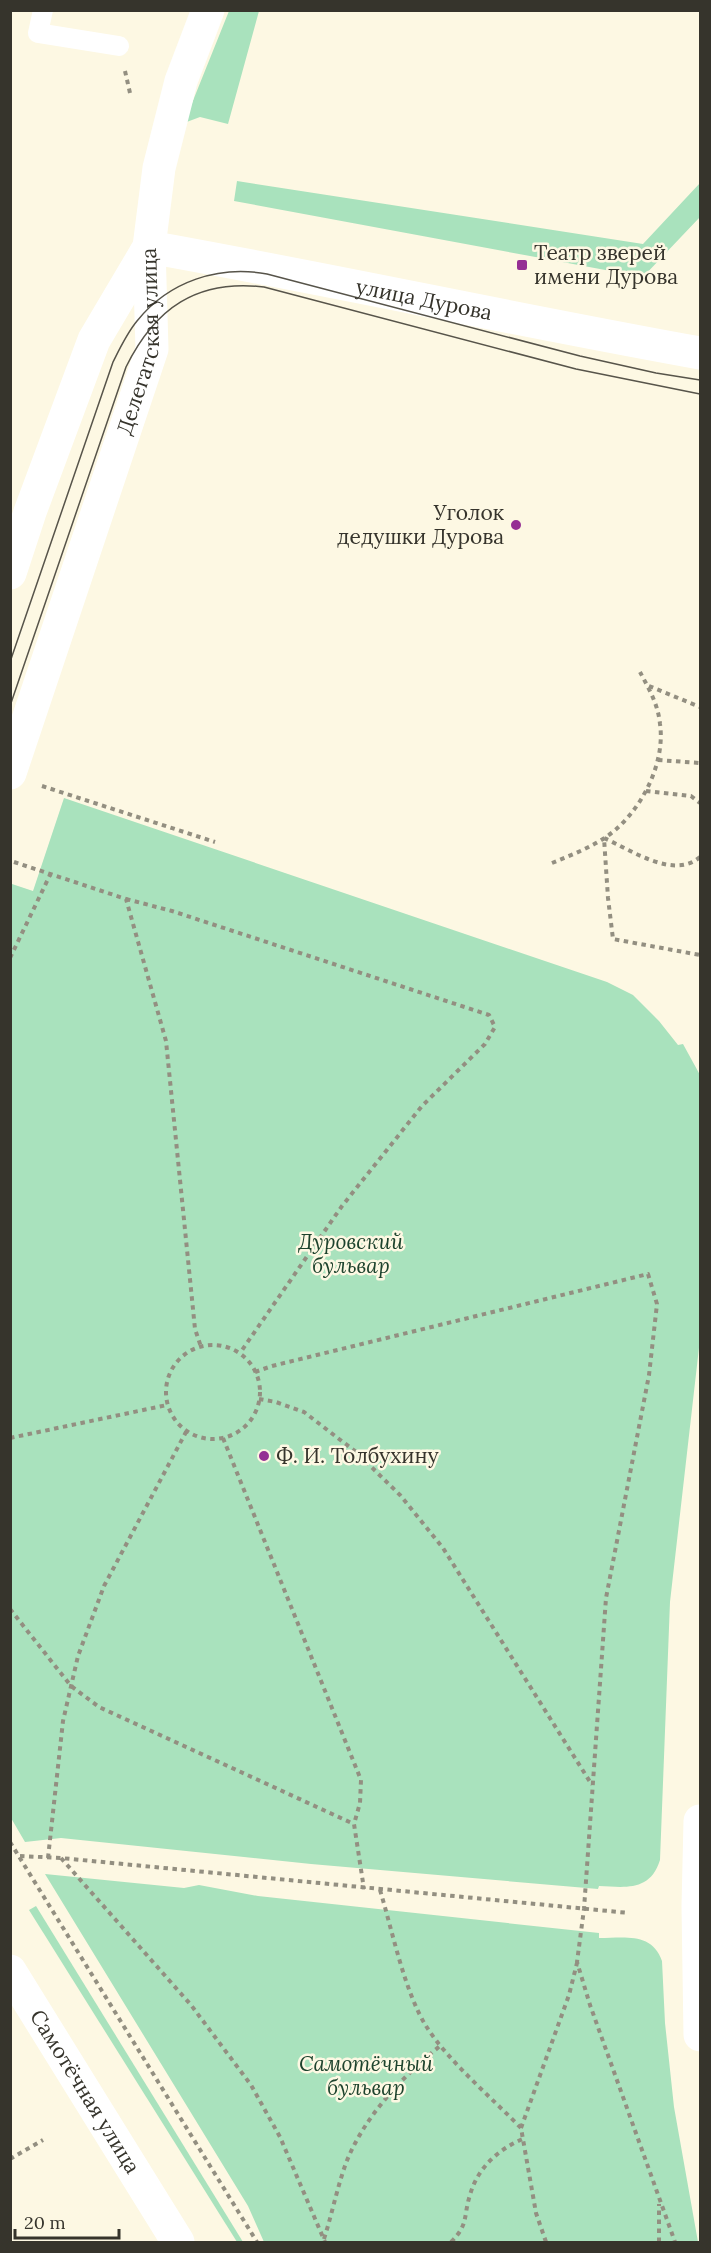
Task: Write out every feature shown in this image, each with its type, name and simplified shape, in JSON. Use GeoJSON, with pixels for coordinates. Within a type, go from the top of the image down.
{"type":"FeatureCollection","features":[{"type":"Feature","properties":{"kind":"main road"},"geometry":{"type":"LineString","coordinates":[[149,247],[159,168],[181,81],[208,10]]}},
{"type":"Feature","properties":{"kind":"main road","name":"улица Дурова"},"geometry":{"type":"LineString","coordinates":[[149,247],[295,273],[604,336],[700,353]]}},
{"type":"Feature","properties":{"kind":"main road","name":"Делегатская улица"},"geometry":{"type":"LineString","coordinates":[[10,573],[30,512],[94,340],[149,247]]}},
{"type":"Feature","properties":{"kind":"main road","name":"Делегатская улица"},"geometry":{"type":"LineString","coordinates":[[10,773],[152,349],[149,247]]}},
{"type":"Feature","properties":{"kind":"main road"},"geometry":{"type":"LineString","coordinates":[[700,1821],[698,1906],[700,2035]]}},
{"type":"Feature","properties":{"kind":"main road","name":"Самотёчная улица"},"geometry":{"type":"LineString","coordinates":[[10,1971],[178,2242]]}},
{"type":"Feature","properties":{"kind":"lane"},"geometry":{"type":"LineString","coordinates":[[43,10],[38,33],[119,46]]}},
{"type":"Feature","properties":{"kind":"path"},"geometry":{"type":"LineString","coordinates":[[124,69],[130,93]]}},
{"type":"Feature","properties":{"kind":"path"},"geometry":{"type":"LineString","coordinates":[[552,863],[604,838],[627,818],[646,791],[658,760],[661,726],[655,701],[640,672]]}},
{"type":"Feature","properties":{"kind":"path"},"geometry":{"type":"LineString","coordinates":[[648,686],[700,708]]}},
{"type":"Feature","properties":{"kind":"path"},"geometry":{"type":"LineString","coordinates":[[658,760],[700,763]]}},
{"type":"Feature","properties":{"kind":"path"},"geometry":{"type":"LineString","coordinates":[[41,786],[215,843]]}},
{"type":"Feature","properties":{"kind":"path"},"geometry":{"type":"LineString","coordinates":[[646,791],[691,796],[700,803]]}},
{"type":"Feature","properties":{"kind":"path"},"geometry":{"type":"LineString","coordinates":[[604,838],[669,867],[685,867],[700,857]]}},
{"type":"Feature","properties":{"kind":"path"},"geometry":{"type":"LineString","coordinates":[[604,838],[613,939],[700,955]]}},
{"type":"Feature","properties":{"kind":"path"},"geometry":{"type":"LineString","coordinates":[[14,862],[126,899],[172,911],[489,1015],[495,1027],[485,1044],[422,1106],[342,1206],[240,1353]]}},
{"type":"Feature","properties":{"kind":"path"},"geometry":{"type":"LineString","coordinates":[[10,958],[50,875]]}},
{"type":"Feature","properties":{"kind":"path"},"geometry":{"type":"LineString","coordinates":[[126,899],[166,1041],[195,1329],[201,1347]]}},
{"type":"Feature","properties":{"kind":"path"},"geometry":{"type":"LineString","coordinates":[[255,1372],[648,1274],[657,1304],[649,1375],[606,1598],[584,1909],[577,1962],[566,2006],[521,2128],[536,2213],[546,2242]]}},
{"type":"Feature","properties":{"kind":"path"},"geometry":{"type":"LineString","coordinates":[[201,1347],[228,1347],[240,1353],[249,1362],[260,1385],[255,1413],[247,1425],[236,1434],[223,1438],[204,1439],[186,1432],[174,1420],[167,1405],[166,1390],[169,1376],[176,1363],[187,1353],[201,1347]]}},
{"type":"Feature","properties":{"kind":"path"},"geometry":{"type":"LineString","coordinates":[[259,1399],[304,1412],[356,1452],[400,1495],[443,1548],[592,1786]]}},
{"type":"Feature","properties":{"kind":"path"},"geometry":{"type":"LineString","coordinates":[[10,1438],[167,1405]]}},
{"type":"Feature","properties":{"kind":"path"},"geometry":{"type":"LineString","coordinates":[[48,1858],[63,1721],[78,1656],[104,1586],[186,1432]]}},
{"type":"Feature","properties":{"kind":"path"},"geometry":{"type":"LineString","coordinates":[[223,1438],[361,1780],[360,1803],[354,1824],[364,1889]]}},
{"type":"Feature","properties":{"kind":"path"},"geometry":{"type":"LineString","coordinates":[[10,1609],[71,1686],[99,1707],[354,1824]]}},
{"type":"Feature","properties":{"kind":"path"},"geometry":{"type":"LineString","coordinates":[[10,1842],[257,2242]]}},
{"type":"Feature","properties":{"kind":"path"},"geometry":{"type":"LineString","coordinates":[[20,1856],[61,1858],[629,1913]]}},
{"type":"Feature","properties":{"kind":"path"},"geometry":{"type":"LineString","coordinates":[[61,1858],[191,2005],[251,2085],[280,2137],[325,2241]]}},
{"type":"Feature","properties":{"kind":"path"},"geometry":{"type":"LineString","coordinates":[[380,1890],[413,1998],[426,2025],[440,2046],[521,2128]]}},
{"type":"Feature","properties":{"kind":"path"},"geometry":{"type":"LineString","coordinates":[[577,1962],[590,2006],[675,2242]]}},
{"type":"Feature","properties":{"kind":"path"},"geometry":{"type":"LineString","coordinates":[[325,2241],[346,2162],[367,2123],[402,2081],[440,2046]]}},
{"type":"Feature","properties":{"kind":"path"},"geometry":{"type":"LineString","coordinates":[[452,2242],[461,2232],[476,2178],[490,2160],[513,2143],[523,2139]]}},
{"type":"Feature","properties":{"kind":"path"},"geometry":{"type":"LineString","coordinates":[[10,2159],[43,2140]]}},
{"type":"Feature","properties":{"kind":"path"},"geometry":{"type":"LineString","coordinates":[[658,2242],[659,2202]]}},
{"type":"Feature","properties":{"kind":"green space"},"geometry":{"type":"Polygon","coordinates":[[[229,11],[259,11],[228,124],[200,117],[184,123],[229,11]]]}},
{"type":"Feature","properties":{"kind":"green space"},"geometry":{"type":"Polygon","coordinates":[[[237,181],[643,244],[700,183],[700,217],[643,277],[234,201],[237,181]]]}},
{"type":"Feature","properties":{"kind":"green space","name":"Дуровский бульвар"},"geometry":{"type":"Polygon","coordinates":[[[64,798],[607,982],[633,995],[659,1021],[678,1045],[683,1044],[700,1075],[700,1339],[670,1602],[660,1860],[656,1870],[643,1883],[627,1887],[599,1886],[598,1889],[311,1864],[61,1838],[25,1842],[11,1818],[10,888],[12,884],[33,891],[64,798]]]}},
{"type":"Feature","properties":{"kind":"green space","name":"Самотёчный бульвар"},"geometry":{"type":"Polygon","coordinates":[[[45,1874],[184,1888],[199,1885],[258,1896],[599,1933],[599,1938],[628,1938],[645,1941],[652,1945],[662,1961],[665,2023],[674,2107],[698,2242],[264,2242],[248,2206],[45,1874]]]}},
{"type":"Feature","properties":{"kind":"green space"},"geometry":{"type":"Polygon","coordinates":[[[36,1906],[243,2242],[237,2242],[29,1910],[36,1906]]]}},
{"type":"Feature","properties":{"kind":"tram line"},"geometry":{"type":"LineString","coordinates":[[10,662],[113,362],[130,330],[150,307],[180,286],[196,279],[231,272],[267,274],[580,356],[700,380]]}},
{"type":"Feature","properties":{"kind":"tram line"},"geometry":{"type":"LineString","coordinates":[[10,706],[126,367],[150,328],[181,302],[199,293],[218,288],[264,287],[576,369],[700,394]]}},
{"type":"Feature","properties":{"kind":"place","name":"Театр зверей имени Дурова"},"geometry":{"type":"Point","coordinates":[522,265]}},
{"type":"Feature","properties":{"kind":"place","name":"Уголок дедушки Дурова"},"geometry":{"type":"Point","coordinates":[516,525]}},
{"type":"Feature","properties":{"kind":"place","name":"Ф. И. Толбухину"},"geometry":{"type":"Point","coordinates":[264,1456]}}]}
